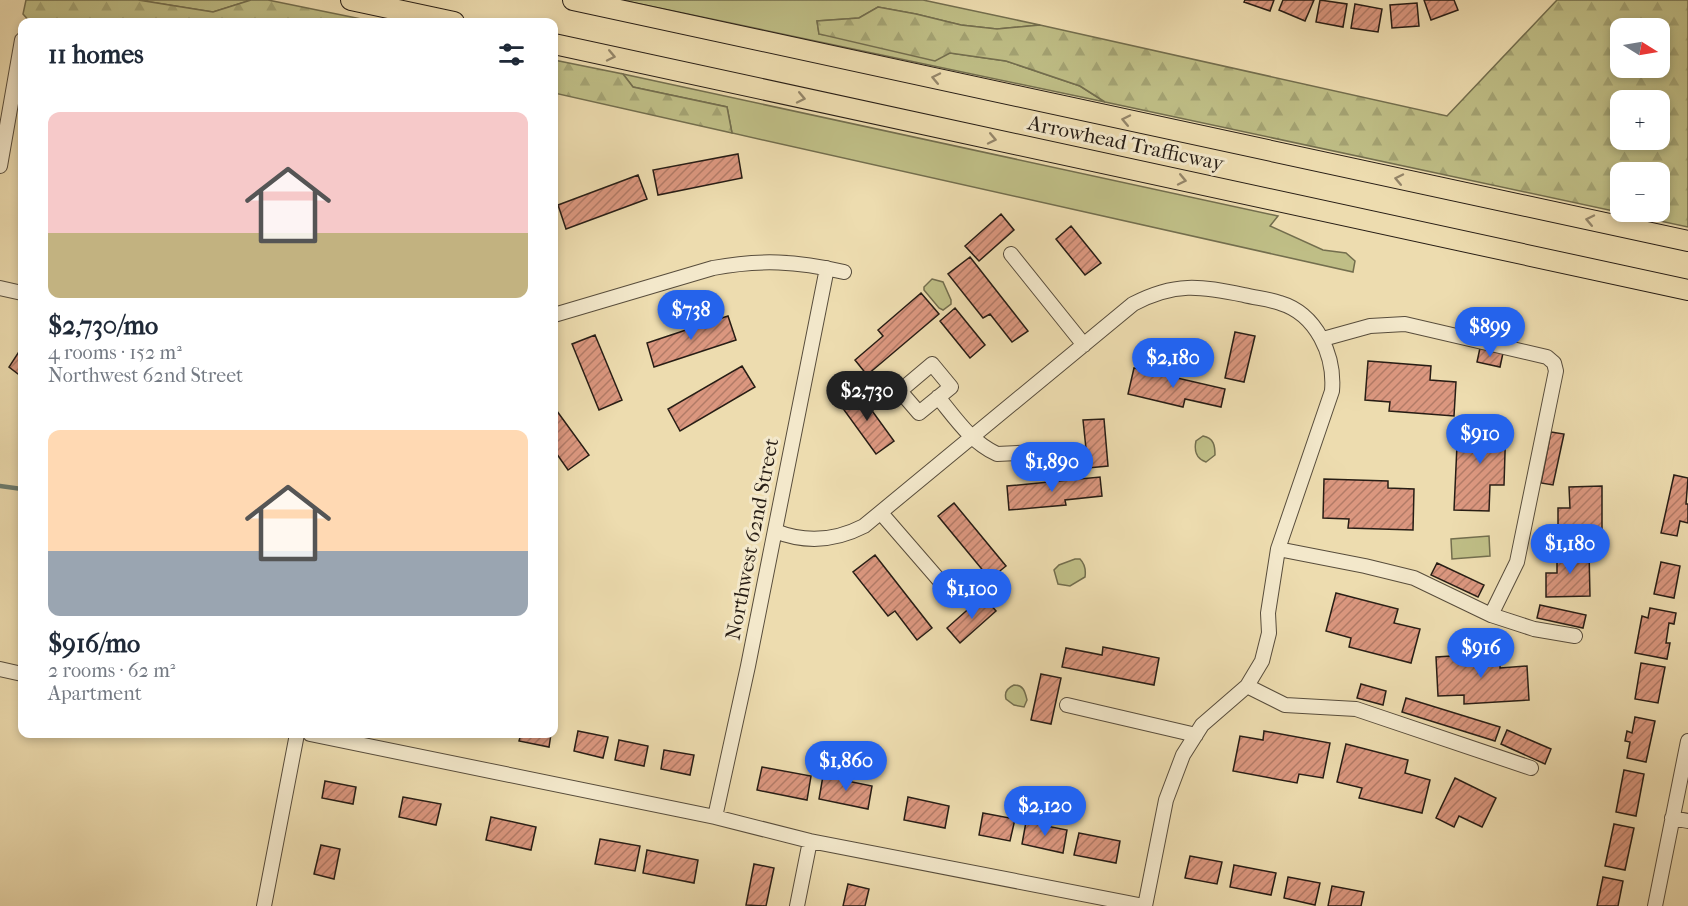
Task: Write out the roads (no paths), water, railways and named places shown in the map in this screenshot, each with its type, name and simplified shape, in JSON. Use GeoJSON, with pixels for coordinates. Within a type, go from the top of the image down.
{"type":"FeatureCollection","features":[{"type":"Feature","properties":{"kind":"highway"},"geometry":{"type":"LineString","coordinates":[[351,0],[435,18]]}},
{"type":"Feature","properties":{"kind":"highway","name":"Arrowhead Trafficway"},"geometry":{"type":"LineString","coordinates":[[573,0],[1688,241]]}},
{"type":"Feature","properties":{"kind":"highway","name":"Arrowhead Trafficway"},"geometry":{"type":"LineString","coordinates":[[558,45],[1688,290]]}},
{"type":"Feature","properties":{"kind":"street"},"geometry":{"type":"LineString","coordinates":[[0,166],[18,63]]}},
{"type":"Feature","properties":{"kind":"street"},"geometry":{"type":"LineString","coordinates":[[1011,254],[1084,345]]}},
{"type":"Feature","properties":{"kind":"street"},"geometry":{"type":"LineString","coordinates":[[558,314],[712,268],[737,263],[786,261],[844,272]]}},
{"type":"Feature","properties":{"kind":"street","name":"Northwest 62nd Street"},"geometry":{"type":"LineString","coordinates":[[715,817],[827,268]]}},
{"type":"Feature","properties":{"kind":"street"},"geometry":{"type":"LineString","coordinates":[[330,738],[715,817],[810,842],[1145,906],[1166,800],[1183,755],[1202,725],[1247,686],[1266,652],[1269,633],[1268,613],[1278,549],[1332,391],[1332,371],[1323,339],[1306,318],[1281,303],[1205,287],[1187,287],[1150,295],[1134,304],[864,526],[836,537],[805,539],[775,531]]}},
{"type":"Feature","properties":{"kind":"street"},"geometry":{"type":"LineString","coordinates":[[0,288],[18,292]]}},
{"type":"Feature","properties":{"kind":"street"},"geometry":{"type":"LineString","coordinates":[[1323,339],[1370,326],[1405,324],[1547,357],[1554,363],[1557,371],[1517,562],[1491,615]]}},
{"type":"Feature","properties":{"kind":"street"},"geometry":{"type":"LineString","coordinates":[[938,397],[972,438],[997,454],[1060,451]]}},
{"type":"Feature","properties":{"kind":"street"},"geometry":{"type":"LineString","coordinates":[[881,513],[946,588]]}},
{"type":"Feature","properties":{"kind":"street"},"geometry":{"type":"LineString","coordinates":[[1278,549],[1414,578],[1491,615],[1534,629],[1575,636]]}},
{"type":"Feature","properties":{"kind":"street"},"geometry":{"type":"LineString","coordinates":[[0,669],[18,673]]}},
{"type":"Feature","properties":{"kind":"street"},"geometry":{"type":"LineString","coordinates":[[1247,686],[1285,705],[1356,709],[1531,768]]}},
{"type":"Feature","properties":{"kind":"street"},"geometry":{"type":"LineString","coordinates":[[1067,705],[1196,735]]}},
{"type":"Feature","properties":{"kind":"street"},"geometry":{"type":"LineString","coordinates":[[264,906],[296,738]]}},
{"type":"Feature","properties":{"kind":"street"},"geometry":{"type":"LineString","coordinates":[[1655,906],[1688,741]]}},
{"type":"Feature","properties":{"kind":"street"},"geometry":{"type":"LineString","coordinates":[[1672,818],[1688,821]]}},
{"type":"Feature","properties":{"kind":"street"},"geometry":{"type":"LineString","coordinates":[[797,906],[810,842]]}},
{"type":"Feature","properties":{"kind":"waterway"},"geometry":{"type":"LineString","coordinates":[[0,486],[18,488]]}}]}
